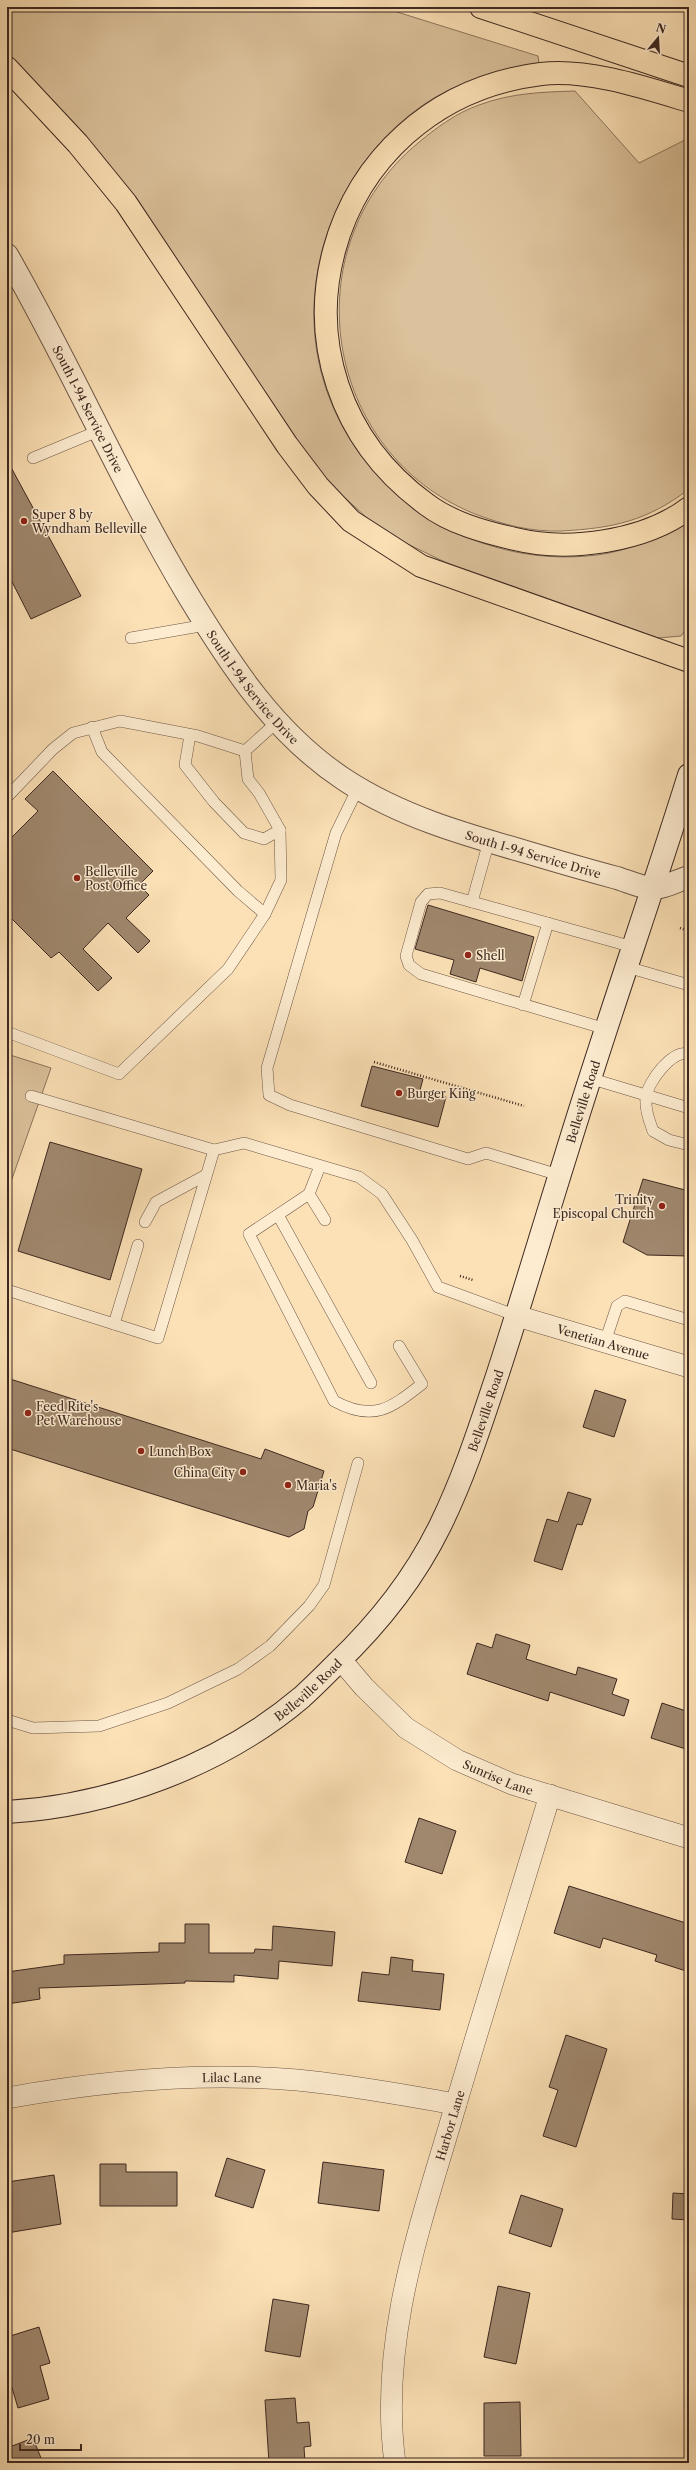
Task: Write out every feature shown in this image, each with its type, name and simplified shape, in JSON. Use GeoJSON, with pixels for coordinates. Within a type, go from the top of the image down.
{"type":"FeatureCollection","features":[{"type":"Feature","properties":{"kind":"highway"},"geometry":{"type":"LineString","coordinates":[[481,7],[689,76]]}},
{"type":"Feature","properties":{"kind":"highway"},"geometry":{"type":"LineString","coordinates":[[7,68],[78,144],[126,203],[287,445],[318,486],[351,521],[420,566],[689,661]]}},
{"type":"Feature","properties":{"kind":"highway"},"geometry":{"type":"LineString","coordinates":[[689,101],[642,86],[587,75],[543,73],[502,81],[466,92],[434,110],[409,131],[381,157],[359,188],[340,225],[325,303],[333,374],[349,412],[364,441],[388,472],[427,505],[484,532],[531,543],[586,544],[637,534],[680,514],[689,508]]}},
{"type":"Feature","properties":{"kind":"main road","name":"South I-94 Service Drive"},"geometry":{"type":"LineString","coordinates":[[7,255],[40,313],[98,431],[170,566],[243,683],[277,722],[312,755],[358,788],[414,817],[489,841],[652,888]]}},
{"type":"Feature","properties":{"kind":"main road","name":"Belleville Road"},"geometry":{"type":"LineString","coordinates":[[7,1812],[65,1805],[109,1795],[152,1782],[194,1765],[234,1744],[272,1720],[301,1697],[365,1637],[393,1603],[418,1566],[440,1528],[469,1461],[517,1316],[589,1078],[689,775]]}},
{"type":"Feature","properties":{"kind":"main road"},"geometry":{"type":"LineString","coordinates":[[652,888],[689,877]]}},
{"type":"Feature","properties":{"kind":"street","name":"Venetian Avenue"},"geometry":{"type":"LineString","coordinates":[[517,1316],[689,1367]]}},
{"type":"Feature","properties":{"kind":"street","name":"Sunrise Lane"},"geometry":{"type":"LineString","coordinates":[[341,1660],[387,1710],[406,1728],[431,1745],[483,1773],[689,1838]]}},
{"type":"Feature","properties":{"kind":"street","name":"Harbor Lane"},"geometry":{"type":"LineString","coordinates":[[395,2463],[392,2381],[400,2303],[410,2262],[456,2104],[550,1795]]}},
{"type":"Feature","properties":{"kind":"street","name":"Lilac Lane"},"geometry":{"type":"LineString","coordinates":[[7,2098],[48,2090],[125,2082],[212,2078],[304,2081],[370,2089],[456,2104]]}},
{"type":"Feature","properties":{"kind":"lane"},"geometry":{"type":"LineString","coordinates":[[33,458],[98,431]]}},
{"type":"Feature","properties":{"kind":"lane"},"geometry":{"type":"LineString","coordinates":[[131,638],[206,625]]}},
{"type":"Feature","properties":{"kind":"lane"},"geometry":{"type":"LineString","coordinates":[[7,797],[53,749],[73,733],[120,721],[190,735],[245,751]]}},
{"type":"Feature","properties":{"kind":"lane"},"geometry":{"type":"LineString","coordinates":[[245,751],[277,722]]}},
{"type":"Feature","properties":{"kind":"lane"},"geometry":{"type":"LineString","coordinates":[[92,727],[102,752],[238,891],[265,914]]}},
{"type":"Feature","properties":{"kind":"lane"},"geometry":{"type":"LineString","coordinates":[[190,735],[185,765],[214,802],[244,833],[264,839],[280,830]]}},
{"type":"Feature","properties":{"kind":"lane"},"geometry":{"type":"LineString","coordinates":[[7,1032],[119,1074],[228,969],[265,914],[281,880],[280,830],[260,793],[248,779],[245,751]]}},
{"type":"Feature","properties":{"kind":"lane"},"geometry":{"type":"LineString","coordinates":[[358,788],[336,833],[267,1068],[268,1095],[290,1105],[468,1159],[486,1153],[560,1175]]}},
{"type":"Feature","properties":{"kind":"lane"},"geometry":{"type":"LineString","coordinates":[[472,902],[489,841]]}},
{"type":"Feature","properties":{"kind":"lane"},"geometry":{"type":"LineString","coordinates":[[606,1029],[421,974],[409,965],[406,956],[421,902],[428,894],[440,893],[548,923],[630,957],[689,985]]}},
{"type":"Feature","properties":{"kind":"lane"},"geometry":{"type":"LineString","coordinates":[[523,1005],[548,923]]}},
{"type":"Feature","properties":{"kind":"lane"},"geometry":{"type":"LineString","coordinates":[[689,1054],[685,1053],[670,1059],[656,1077],[646,1096],[647,1114],[653,1131],[670,1140],[689,1145]]}},
{"type":"Feature","properties":{"kind":"lane"},"geometry":{"type":"LineString","coordinates":[[589,1078],[689,1108]]}},
{"type":"Feature","properties":{"kind":"lane"},"geometry":{"type":"LineString","coordinates":[[31,1096],[214,1150],[244,1143],[359,1177],[382,1194],[412,1240],[438,1287],[517,1316]]}},
{"type":"Feature","properties":{"kind":"lane"},"geometry":{"type":"LineString","coordinates":[[7,1290],[158,1338],[214,1150]]}},
{"type":"Feature","properties":{"kind":"lane"},"geometry":{"type":"LineString","coordinates":[[320,1166],[309,1194],[249,1234],[334,1401],[350,1410],[371,1413],[400,1402],[422,1384],[400,1346]]}},
{"type":"Feature","properties":{"kind":"lane"},"geometry":{"type":"LineString","coordinates":[[145,1222],[156,1202],[206,1175]]}},
{"type":"Feature","properties":{"kind":"lane"},"geometry":{"type":"LineString","coordinates":[[309,1194],[325,1220]]}},
{"type":"Feature","properties":{"kind":"lane"},"geometry":{"type":"LineString","coordinates":[[278,1214],[371,1383]]}},
{"type":"Feature","properties":{"kind":"lane"},"geometry":{"type":"LineString","coordinates":[[114,1324],[138,1245]]}},
{"type":"Feature","properties":{"kind":"lane"},"geometry":{"type":"LineString","coordinates":[[605,1342],[617,1306],[625,1301],[689,1320]]}},
{"type":"Feature","properties":{"kind":"lane"},"geometry":{"type":"LineString","coordinates":[[7,1720],[33,1728],[99,1726],[168,1703],[238,1669],[270,1646],[309,1606],[324,1585],[358,1463]]}},
{"type":"Feature","properties":{"kind":"path"},"geometry":{"type":"LineString","coordinates":[[680,928],[689,931]]}},
{"type":"Feature","properties":{"kind":"path"},"geometry":{"type":"LineString","coordinates":[[374,1062],[400,1071],[524,1106]]}},
{"type":"Feature","properties":{"kind":"shaded area"},"geometry":{"type":"Polygon","coordinates":[[[7,7],[381,7],[538,56],[539,63],[472,80],[434,98],[399,124],[369,156],[345,192],[328,232],[317,274],[314,317],[318,360],[331,402],[350,439],[375,472],[404,500],[438,523],[475,540],[515,552],[555,557],[597,555],[621,550],[644,542],[689,521],[689,625],[681,636],[658,638],[447,563],[397,539],[366,517],[331,485],[297,443],[115,174],[76,125],[7,52],[7,7]]]}},
{"type":"Feature","properties":{"kind":"shaded area"},"geometry":{"type":"Polygon","coordinates":[[[575,91],[639,163],[689,138],[689,489],[659,509],[629,521],[598,528],[551,531],[528,529],[475,514],[424,485],[384,445],[357,397],[342,345],[340,290],[352,237],[378,187],[418,143],[439,126],[454,117],[471,108],[491,101],[527,94],[575,91]]]}},
{"type":"Feature","properties":{"kind":"shaded area"},"geometry":{"type":"Polygon","coordinates":[[[7,1054],[51,1068],[7,1193],[7,1054]]]}},
{"type":"Feature","properties":{"kind":"building","name":"Super 8 by Wyndham Belleville"},"geometry":{"type":"Polygon","coordinates":[[[7,460],[81,596],[31,619],[7,572],[7,460]]]}},
{"type":"Feature","properties":{"kind":"building","name":"Belleville Post Office"},"geometry":{"type":"Polygon","coordinates":[[[53,771],[153,871],[139,885],[149,895],[126,918],[150,941],[138,953],[108,923],[83,949],[112,978],[98,991],[59,952],[51,958],[7,914],[7,842],[38,811],[25,799],[53,771]]]}},
{"type":"Feature","properties":{"kind":"building"},"geometry":{"type":"Polygon","coordinates":[[[428,905],[534,937],[522,981],[480,968],[476,982],[450,974],[454,960],[415,949],[428,905]]]}},
{"type":"Feature","properties":{"kind":"building","name":"Burger King"},"geometry":{"type":"Polygon","coordinates":[[[372,1066],[423,1079],[420,1090],[446,1097],[438,1127],[361,1106],[372,1066]]]}},
{"type":"Feature","properties":{"kind":"building"},"geometry":{"type":"Polygon","coordinates":[[[50,1142],[142,1169],[110,1280],[18,1251],[50,1142]]]}},
{"type":"Feature","properties":{"kind":"building","name":"Trinity Episcopal Church"},"geometry":{"type":"Polygon","coordinates":[[[643,1179],[689,1191],[689,1256],[647,1255],[623,1242],[643,1179]]]}},
{"type":"Feature","properties":{"kind":"building"},"geometry":{"type":"Polygon","coordinates":[[[7,1378],[261,1459],[265,1449],[324,1471],[313,1507],[308,1511],[304,1529],[289,1537],[7,1448],[7,1378]]]}},
{"type":"Feature","properties":{"kind":"building"},"geometry":{"type":"Polygon","coordinates":[[[595,1390],[626,1400],[614,1437],[583,1427],[595,1390]]]}},
{"type":"Feature","properties":{"kind":"building"},"geometry":{"type":"Polygon","coordinates":[[[568,1492],[591,1499],[582,1525],[577,1524],[562,1570],[534,1561],[547,1519],[558,1522],[568,1492]]]}},
{"type":"Feature","properties":{"kind":"building"},"geometry":{"type":"Polygon","coordinates":[[[496,1634],[530,1645],[526,1659],[576,1675],[578,1667],[617,1679],[612,1694],[629,1700],[624,1716],[550,1692],[548,1701],[467,1674],[477,1643],[492,1648],[496,1634]]]}},
{"type":"Feature","properties":{"kind":"building"},"geometry":{"type":"Polygon","coordinates":[[[662,1703],[689,1712],[689,1750],[651,1738],[662,1703]]]}},
{"type":"Feature","properties":{"kind":"building"},"geometry":{"type":"Polygon","coordinates":[[[419,1818],[456,1831],[442,1874],[405,1862],[419,1818]]]}},
{"type":"Feature","properties":{"kind":"building"},"geometry":{"type":"Polygon","coordinates":[[[569,1886],[689,1924],[689,1972],[655,1961],[657,1955],[603,1938],[600,1948],[554,1933],[569,1886]]]}},
{"type":"Feature","properties":{"kind":"building"},"geometry":{"type":"Polygon","coordinates":[[[185,1924],[209,1924],[209,1953],[254,1953],[255,1949],[272,1950],[273,1926],[335,1932],[332,1966],[279,1961],[278,1979],[234,1975],[234,1982],[185,1981],[185,1983],[39,1988],[40,1999],[7,2004],[7,1972],[64,1964],[64,1955],[159,1952],[159,1943],[185,1943],[185,1924]]]}},
{"type":"Feature","properties":{"kind":"building"},"geometry":{"type":"Polygon","coordinates":[[[391,1957],[413,1960],[412,1971],[444,1974],[440,2010],[358,2001],[362,1972],[389,1975],[391,1957]]]}},
{"type":"Feature","properties":{"kind":"building"},"geometry":{"type":"Polygon","coordinates":[[[566,2035],[607,2049],[576,2147],[543,2136],[558,2090],[549,2087],[566,2035]]]}},
{"type":"Feature","properties":{"kind":"building"},"geometry":{"type":"Polygon","coordinates":[[[227,2158],[265,2170],[253,2208],[215,2196],[227,2158]]]}},
{"type":"Feature","properties":{"kind":"building"},"geometry":{"type":"Polygon","coordinates":[[[323,2162],[384,2170],[379,2211],[318,2203],[323,2162]]]}},
{"type":"Feature","properties":{"kind":"building"},"geometry":{"type":"Polygon","coordinates":[[[100,2164],[126,2164],[126,2172],[177,2172],[177,2206],[100,2206],[100,2164]]]}},
{"type":"Feature","properties":{"kind":"building"},"geometry":{"type":"Polygon","coordinates":[[[54,2175],[61,2224],[7,2233],[7,2182],[54,2175]]]}},
{"type":"Feature","properties":{"kind":"building"},"geometry":{"type":"Polygon","coordinates":[[[673,2193],[689,2194],[689,2220],[672,2219],[673,2193]]]}},
{"type":"Feature","properties":{"kind":"building"},"geometry":{"type":"Polygon","coordinates":[[[521,2195],[563,2209],[551,2247],[509,2233],[521,2195]]]}},
{"type":"Feature","properties":{"kind":"building"},"geometry":{"type":"Polygon","coordinates":[[[498,2286],[530,2293],[516,2364],[484,2357],[498,2286]]]}},
{"type":"Feature","properties":{"kind":"building"},"geometry":{"type":"Polygon","coordinates":[[[273,2299],[309,2305],[300,2357],[265,2351],[273,2299]]]}},
{"type":"Feature","properties":{"kind":"building"},"geometry":{"type":"Polygon","coordinates":[[[39,2327],[50,2363],[40,2366],[49,2399],[18,2408],[7,2371],[7,2337],[39,2327]]]}},
{"type":"Feature","properties":{"kind":"building"},"geometry":{"type":"Polygon","coordinates":[[[295,2398],[297,2423],[309,2422],[311,2446],[304,2447],[305,2463],[269,2463],[265,2400],[295,2398]]]}},
{"type":"Feature","properties":{"kind":"building"},"geometry":{"type":"Polygon","coordinates":[[[520,2402],[521,2456],[484,2456],[484,2403],[520,2402]]]}},
{"type":"Feature","properties":{"kind":"building"},"geometry":{"type":"Polygon","coordinates":[[[33,2438],[43,2463],[7,2463],[7,2448],[33,2438]]]}},
{"type":"Feature","properties":{"kind":"place","name":"Super 8 by Wyndham Belleville"},"geometry":{"type":"Point","coordinates":[24,521]}},
{"type":"Feature","properties":{"kind":"place","name":"Belleville Post Office"},"geometry":{"type":"Point","coordinates":[77,878]}},
{"type":"Feature","properties":{"kind":"place","name":"Shell"},"geometry":{"type":"Point","coordinates":[468,955]}},
{"type":"Feature","properties":{"kind":"place","name":"Burger King"},"geometry":{"type":"Point","coordinates":[399,1093]}},
{"type":"Feature","properties":{"kind":"place","name":"Trinity Episcopal Church"},"geometry":{"type":"Point","coordinates":[662,1206]}},
{"type":"Feature","properties":{"kind":"place","name":"Feed Rite's Pet Warehouse"},"geometry":{"type":"Point","coordinates":[28,1413]}},
{"type":"Feature","properties":{"kind":"place","name":"Lunch Box"},"geometry":{"type":"Point","coordinates":[141,1451]}},
{"type":"Feature","properties":{"kind":"place","name":"China City"},"geometry":{"type":"Point","coordinates":[243,1472]}},
{"type":"Feature","properties":{"kind":"place","name":"Maria's"},"geometry":{"type":"Point","coordinates":[288,1485]}}]}
